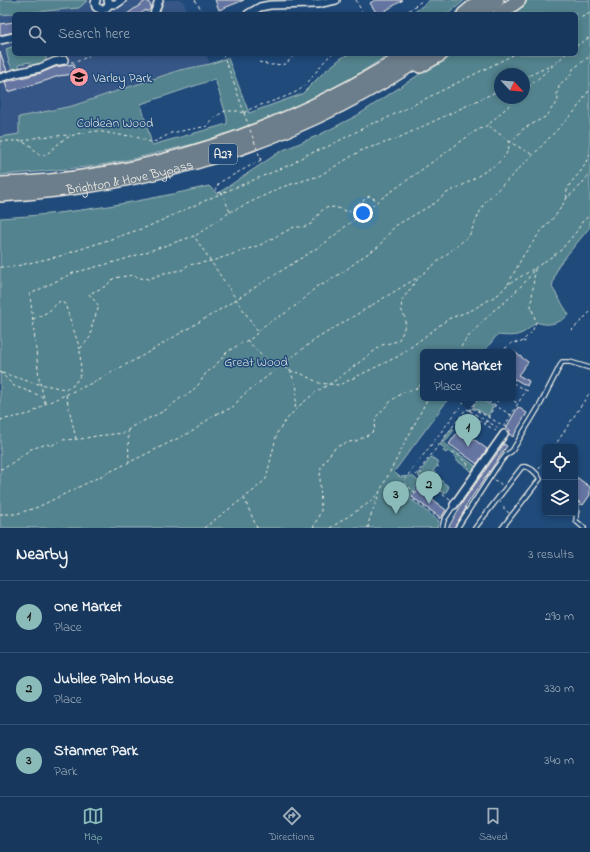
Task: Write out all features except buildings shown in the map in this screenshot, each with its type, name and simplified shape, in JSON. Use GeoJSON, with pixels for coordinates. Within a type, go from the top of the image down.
{"type":"FeatureCollection","features":[{"type":"Feature","properties":{"kind":"highway"},"geometry":{"type":"LineString","coordinates":[[466,12],[481,0]]}},
{"type":"Feature","properties":{"kind":"highway"},"geometry":{"type":"LineString","coordinates":[[482,12],[497,0]]}},
{"type":"Feature","properties":{"kind":"highway"},"geometry":{"type":"LineString","coordinates":[[503,12],[519,0]]}},
{"type":"Feature","properties":{"kind":"highway","name":"Brighton & Hove Bypass"},"geometry":{"type":"LineString","coordinates":[[0,184],[77,177],[134,167],[182,156],[267,127],[310,108],[366,79],[404,56]]}},
{"type":"Feature","properties":{"kind":"highway","name":"Brighton & Hove Bypass"},"geometry":{"type":"LineString","coordinates":[[0,195],[80,187],[136,177],[184,166],[272,136],[346,102],[383,82],[424,56]]}},
{"type":"Feature","properties":{"kind":"highway","name":"A27"},"geometry":{"type":"LineString","coordinates":[[346,102],[386,87],[438,56]]}},
{"type":"Feature","properties":{"kind":"street"},"geometry":{"type":"LineString","coordinates":[[96,0],[95,5],[98,12],[106,9],[109,2],[116,4],[122,0]]}},
{"type":"Feature","properties":{"kind":"street"},"geometry":{"type":"LineString","coordinates":[[155,12],[159,0]]}},
{"type":"Feature","properties":{"kind":"street"},"geometry":{"type":"LineString","coordinates":[[251,12],[260,5],[317,4],[336,0]]}},
{"type":"Feature","properties":{"kind":"street"},"geometry":{"type":"LineString","coordinates":[[0,40],[12,38]]}},
{"type":"Feature","properties":{"kind":"street"},"geometry":{"type":"LineString","coordinates":[[0,78],[40,68],[54,62],[66,61]]}},
{"type":"Feature","properties":{"kind":"street"},"geometry":{"type":"LineString","coordinates":[[454,504],[503,430]]}},
{"type":"Feature","properties":{"kind":"lane"},"geometry":{"type":"LineString","coordinates":[[457,528],[489,479],[506,456],[512,451],[540,405],[562,362],[570,362],[590,368]]}},
{"type":"Feature","properties":{"kind":"lane"},"geometry":{"type":"LineString","coordinates":[[475,528],[522,468],[530,468],[540,478],[502,528]]}},
{"type":"Feature","properties":{"kind":"lane"},"geometry":{"type":"LineString","coordinates":[[442,528],[444,520],[454,504]]}},
{"type":"Feature","properties":{"kind":"lane"},"geometry":{"type":"LineString","coordinates":[[576,516],[576,521],[584,528]]}},
{"type":"Feature","properties":{"kind":"path"},"geometry":{"type":"LineString","coordinates":[[195,0],[203,12]]}},
{"type":"Feature","properties":{"kind":"path"},"geometry":{"type":"LineString","coordinates":[[356,0],[362,12]]}},
{"type":"Feature","properties":{"kind":"path"},"geometry":{"type":"LineString","coordinates":[[407,12],[423,0]]}},
{"type":"Feature","properties":{"kind":"path"},"geometry":{"type":"LineString","coordinates":[[578,19],[590,13]]}},
{"type":"Feature","properties":{"kind":"path"},"geometry":{"type":"LineString","coordinates":[[578,45],[590,37]]}},
{"type":"Feature","properties":{"kind":"path"},"geometry":{"type":"LineString","coordinates":[[66,61],[76,62],[89,56]]}},
{"type":"Feature","properties":{"kind":"path"},"geometry":{"type":"LineString","coordinates":[[222,193],[216,192],[216,187],[222,181],[262,160],[223,56]]}},
{"type":"Feature","properties":{"kind":"path"},"geometry":{"type":"LineString","coordinates":[[259,62],[271,65],[286,64],[293,56]]}},
{"type":"Feature","properties":{"kind":"path"},"geometry":{"type":"LineString","coordinates":[[244,113],[249,109],[296,91],[310,80],[330,56]]}},
{"type":"Feature","properties":{"kind":"path"},"geometry":{"type":"LineString","coordinates":[[0,267],[12,267],[60,256],[147,227],[222,193],[292,164],[306,155],[327,147],[373,123],[381,121],[511,56]]}},
{"type":"Feature","properties":{"kind":"path"},"geometry":{"type":"LineString","coordinates":[[530,86],[564,56]]}},
{"type":"Feature","properties":{"kind":"path"},"geometry":{"type":"LineString","coordinates":[[0,469],[6,468],[34,448],[47,444],[51,446],[61,440],[124,433],[128,429],[158,415],[182,397],[188,395],[199,384],[206,373],[214,367],[227,352],[252,338],[265,325],[287,312],[303,300],[317,286],[324,284],[346,270],[378,247],[395,226],[435,203],[445,194],[465,184],[497,164],[505,156],[510,142],[523,129],[547,116],[558,100],[557,92],[560,84],[570,76],[573,69],[590,56]]}},
{"type":"Feature","properties":{"kind":"path"},"geometry":{"type":"LineString","coordinates":[[530,75],[554,64]]}},
{"type":"Feature","properties":{"kind":"path"},"geometry":{"type":"LineString","coordinates":[[0,514],[16,514],[38,507],[193,431],[213,416],[233,407],[243,395],[313,341],[420,276],[469,236],[484,203],[575,111],[590,89]]}},
{"type":"Feature","properties":{"kind":"path"},"geometry":{"type":"LineString","coordinates":[[45,404],[32,319],[30,294],[73,273],[122,260],[194,236],[230,212],[282,187],[319,176],[362,150],[394,140],[494,93]]}},
{"type":"Feature","properties":{"kind":"path"},"geometry":{"type":"LineString","coordinates":[[0,420],[30,414],[45,404],[92,383],[142,356],[235,300],[325,242],[371,206],[474,132],[488,125],[511,104]]}},
{"type":"Feature","properties":{"kind":"path"},"geometry":{"type":"LineString","coordinates":[[0,141],[21,141],[38,136],[71,135],[96,131],[134,136],[150,142],[171,133],[208,126],[215,117],[226,111],[238,111],[244,113]]}},
{"type":"Feature","properties":{"kind":"path"},"geometry":{"type":"LineString","coordinates":[[488,125],[510,142],[533,155]]}},
{"type":"Feature","properties":{"kind":"path"},"geometry":{"type":"LineString","coordinates":[[21,141],[31,146],[40,156],[44,156],[71,135]]}},
{"type":"Feature","properties":{"kind":"path"},"geometry":{"type":"LineString","coordinates":[[567,198],[566,192],[583,169],[590,154]]}},
{"type":"Feature","properties":{"kind":"path"},"geometry":{"type":"LineString","coordinates":[[246,340],[264,358],[300,373],[319,383],[339,385],[399,356],[448,319],[472,310],[499,294],[507,285],[523,256],[541,231],[556,215],[567,198],[590,174]]}},
{"type":"Feature","properties":{"kind":"path"},"geometry":{"type":"LineString","coordinates":[[222,193],[230,212]]}},
{"type":"Feature","properties":{"kind":"path"},"geometry":{"type":"LineString","coordinates":[[80,349],[91,336],[92,325],[99,306],[89,294],[106,286],[114,278],[133,275],[140,278],[149,279],[164,273],[182,270],[188,265],[212,262],[260,245],[294,227],[303,227],[311,224],[324,208],[334,207],[348,212],[369,196],[378,202]]}},
{"type":"Feature","properties":{"kind":"path"},"geometry":{"type":"LineString","coordinates":[[507,285],[560,251],[577,231],[582,222],[590,215]]}},
{"type":"Feature","properties":{"kind":"path"},"geometry":{"type":"LineString","coordinates":[[194,236],[235,300],[258,332]]}},
{"type":"Feature","properties":{"kind":"path"},"geometry":{"type":"LineString","coordinates":[[503,349],[510,346],[512,342],[517,344],[522,341],[532,332],[536,322],[531,306],[535,268]]}},
{"type":"Feature","properties":{"kind":"path"},"geometry":{"type":"LineString","coordinates":[[460,349],[466,339],[494,310],[506,302],[527,280],[535,268]]}},
{"type":"Feature","properties":{"kind":"path"},"geometry":{"type":"LineString","coordinates":[[204,528],[244,498],[266,479],[277,433],[295,410],[316,392],[329,385],[382,345],[398,341],[403,332],[406,320],[401,309],[402,300],[420,276]]}},
{"type":"Feature","properties":{"kind":"path"},"geometry":{"type":"LineString","coordinates":[[1,372],[41,384],[65,389],[74,385],[80,374],[80,349],[65,304],[60,301],[48,312],[32,319]]}},
{"type":"Feature","properties":{"kind":"path"},"geometry":{"type":"LineString","coordinates":[[571,332],[590,312]]}},
{"type":"Feature","properties":{"kind":"path"},"geometry":{"type":"LineString","coordinates":[[522,341],[525,342],[526,340]]}},
{"type":"Feature","properties":{"kind":"path"},"geometry":{"type":"LineString","coordinates":[[290,369],[297,389],[295,410]]}},
{"type":"Feature","properties":{"kind":"path"},"geometry":{"type":"LineString","coordinates":[[1,372],[14,386],[41,396],[45,404]]}},
{"type":"Feature","properties":{"kind":"path"},"geometry":{"type":"LineString","coordinates":[[313,528],[321,511],[320,476],[321,467],[326,459],[336,447],[349,442],[356,442],[370,434],[374,430],[376,418],[391,401],[403,392],[418,388],[420,385]]}},
{"type":"Feature","properties":{"kind":"path"},"geometry":{"type":"LineString","coordinates":[[516,385],[526,390]]}},
{"type":"Feature","properties":{"kind":"path"},"geometry":{"type":"LineString","coordinates":[[475,401],[468,414],[500,433],[526,390],[528,391],[529,388]]}},
{"type":"Feature","properties":{"kind":"path"},"geometry":{"type":"LineString","coordinates":[[556,444],[590,392]]}},
{"type":"Feature","properties":{"kind":"path"},"geometry":{"type":"LineString","coordinates":[[66,394],[76,439]]}},
{"type":"Feature","properties":{"kind":"path"},"geometry":{"type":"LineString","coordinates":[[368,528],[369,521],[380,491],[426,401]]}},
{"type":"Feature","properties":{"kind":"path"},"geometry":{"type":"LineString","coordinates":[[444,520],[440,519],[411,498],[415,492],[405,484],[405,478],[465,401]]}},
{"type":"Feature","properties":{"kind":"path"},"geometry":{"type":"LineString","coordinates":[[488,401],[511,415]]}},
{"type":"Feature","properties":{"kind":"path"},"geometry":{"type":"LineString","coordinates":[[484,424],[497,401]]}},
{"type":"Feature","properties":{"kind":"path"},"geometry":{"type":"LineString","coordinates":[[514,401],[518,403]]}},
{"type":"Feature","properties":{"kind":"path"},"geometry":{"type":"LineString","coordinates":[[472,407],[488,417],[503,430]]}},
{"type":"Feature","properties":{"kind":"path"},"geometry":{"type":"LineString","coordinates":[[454,504],[416,475],[466,408],[503,430]]}},
{"type":"Feature","properties":{"kind":"path"},"geometry":{"type":"LineString","coordinates":[[128,429],[129,463]]}},
{"type":"Feature","properties":{"kind":"path"},"geometry":{"type":"LineString","coordinates":[[452,454],[455,453],[462,461],[467,463],[469,466],[468,469]]}},
{"type":"Feature","properties":{"kind":"path"},"geometry":{"type":"LineString","coordinates":[[538,471],[542,465]]}},
{"type":"Feature","properties":{"kind":"path"},"geometry":{"type":"LineString","coordinates":[[419,471],[432,483],[438,484]]}},
{"type":"Feature","properties":{"kind":"path"},"geometry":{"type":"LineString","coordinates":[[439,479],[438,484],[441,487],[440,492]]}},
{"type":"Feature","properties":{"kind":"path"},"geometry":{"type":"LineString","coordinates":[[489,479],[499,482],[504,490]]}},
{"type":"Feature","properties":{"kind":"path"},"geometry":{"type":"LineString","coordinates":[[330,528],[366,505],[380,491]]}},
{"type":"Feature","properties":{"kind":"path"},"geometry":{"type":"LineString","coordinates":[[244,498],[257,528]]}},
{"type":"Feature","properties":{"kind":"path"},"geometry":{"type":"LineString","coordinates":[[496,500],[504,506],[504,509],[512,516]]}},
{"type":"Feature","properties":{"kind":"shaded area","name":"Varley Park"},"geometry":{"type":"Polygon","coordinates":[[[0,0],[183,0],[187,12],[12,12],[12,56],[207,56],[210,64],[180,70],[72,106],[20,117],[19,134],[0,141],[0,0]]]}},
{"type":"Feature","properties":{"kind":"green space"},"geometry":{"type":"Polygon","coordinates":[[[0,0],[88,0],[79,8],[34,12],[12,12],[12,14],[0,15],[0,0]]]}},
{"type":"Feature","properties":{"kind":"green space"},"geometry":{"type":"Polygon","coordinates":[[[430,0],[465,0],[450,12],[415,12],[430,0]]]}},
{"type":"Feature","properties":{"kind":"green space","name":"Great Wood"},"geometry":{"type":"Polygon","coordinates":[[[524,0],[590,0],[590,227],[558,266],[552,287],[569,315],[550,324],[536,322],[523,333],[510,336],[497,335],[486,349],[420,349],[420,401],[447,401],[394,472],[400,477],[412,476],[420,482],[409,498],[439,521],[437,528],[0,528],[0,218],[53,214],[157,197],[209,186],[217,194],[281,151],[319,135],[358,115],[447,56],[578,56],[578,12],[508,12],[524,0]]]}},
{"type":"Feature","properties":{"kind":"green space"},"geometry":{"type":"Polygon","coordinates":[[[12,47],[12,56],[46,56],[46,63],[31,68],[30,62],[19,64],[20,70],[13,69],[8,60],[6,49],[12,47]]]}},
{"type":"Feature","properties":{"kind":"green space","name":"Coldean Wood"},"geometry":{"type":"Polygon","coordinates":[[[345,56],[387,56],[329,92],[283,114],[218,138],[132,159],[96,166],[0,175],[0,137],[19,134],[19,117],[72,106],[180,70],[210,64],[228,58],[249,113],[302,94],[324,72],[345,56]],[[215,79],[141,104],[152,145],[227,124],[227,118],[215,79]]]}},
{"type":"Feature","properties":{"kind":"green space"},"geometry":{"type":"Polygon","coordinates":[[[476,401],[484,401],[493,406],[488,416],[473,407],[476,401]]]}},
{"type":"Feature","properties":{"kind":"green space"},"geometry":{"type":"Polygon","coordinates":[[[452,428],[454,430],[444,443],[478,468],[474,473],[456,460],[457,458],[448,451],[446,453],[443,451],[445,448],[440,445],[452,428]]]}},
{"type":"Feature","properties":{"kind":"green space"},"geometry":{"type":"Polygon","coordinates":[[[431,457],[439,462],[437,465],[439,467],[437,466],[433,471],[438,475],[437,477],[449,487],[445,494],[418,475],[431,457]]]}},
{"type":"Feature","properties":{"kind":"place","name":"Varley Park"},"geometry":{"type":"Point","coordinates":[79,77]}},
{"type":"Feature","properties":{"kind":"place","name":"One Market"},"geometry":{"type":"Point","coordinates":[468,447]}},
{"type":"Feature","properties":{"kind":"place","name":"Jubilee Palm House"},"geometry":{"type":"Point","coordinates":[429,504]}},
{"type":"Feature","properties":{"kind":"place","name":"Stanmer Park"},"geometry":{"type":"Point","coordinates":[396,514]}}]}
